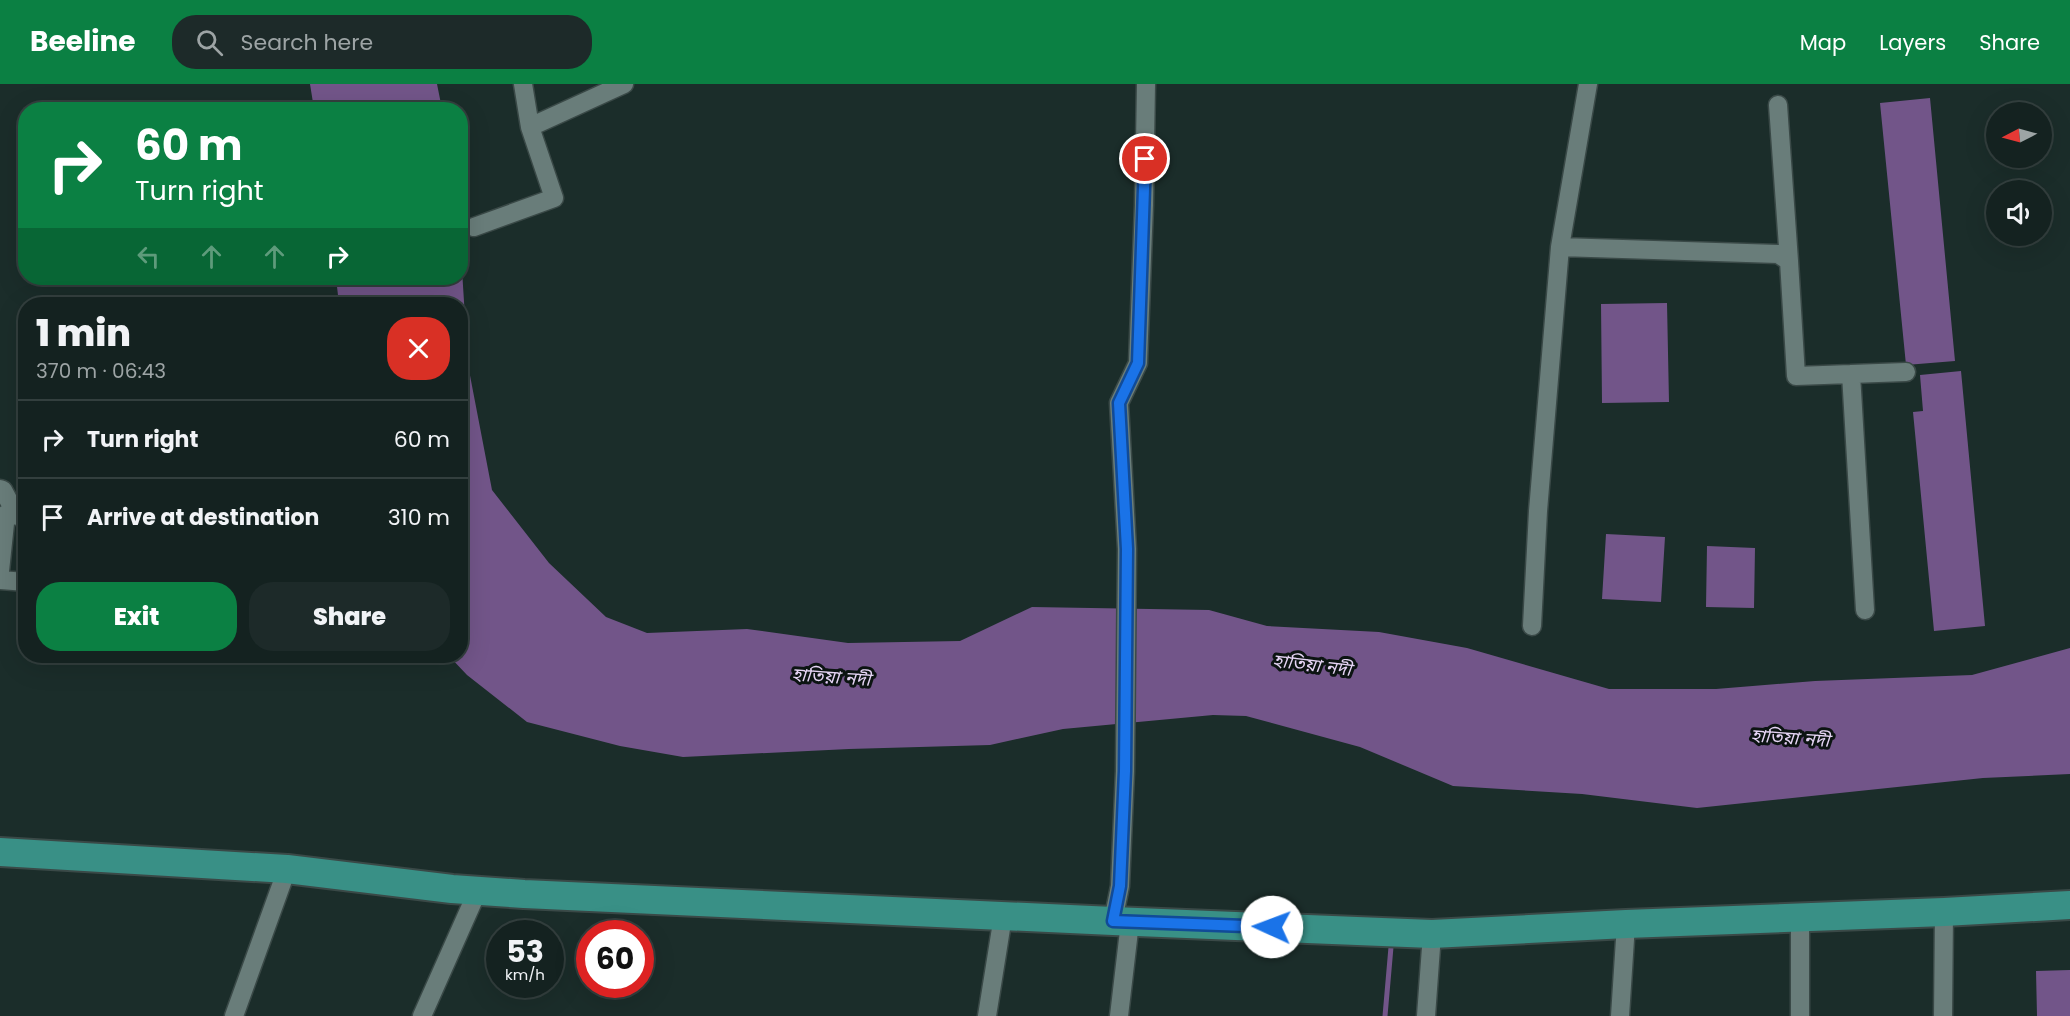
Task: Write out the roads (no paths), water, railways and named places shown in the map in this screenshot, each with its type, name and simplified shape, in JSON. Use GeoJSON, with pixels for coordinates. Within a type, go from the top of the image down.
{"type":"FeatureCollection","features":[{"type":"Feature","properties":{"kind":"main road"},"geometry":{"type":"LineString","coordinates":[[0,852],[287,869],[478,890],[1432,934],[2070,905]]}},
{"type":"Feature","properties":{"kind":"street"},"geometry":{"type":"LineString","coordinates":[[474,227],[554,198],[530,127],[523,84]]}},
{"type":"Feature","properties":{"kind":"street"},"geometry":{"type":"LineString","coordinates":[[530,127],[624,84]]}},
{"type":"Feature","properties":{"kind":"street"},"geometry":{"type":"LineString","coordinates":[[1119,1016],[1122,921],[1120,886],[1125,771],[1127,549],[1119,403],[1138,363],[1146,84]]}},
{"type":"Feature","properties":{"kind":"street"},"geometry":{"type":"LineString","coordinates":[[1532,626],[1538,511],[1560,247],[1588,84]]}},
{"type":"Feature","properties":{"kind":"street"},"geometry":{"type":"LineString","coordinates":[[1778,105],[1796,376],[1906,372]]}},
{"type":"Feature","properties":{"kind":"street"},"geometry":{"type":"LineString","coordinates":[[1560,247],[1778,254],[1789,261]]}},
{"type":"Feature","properties":{"kind":"street"},"geometry":{"type":"LineString","coordinates":[[1851,374],[1865,610]]}},
{"type":"Feature","properties":{"kind":"street"},"geometry":{"type":"LineString","coordinates":[[0,489],[18,512]]}},
{"type":"Feature","properties":{"kind":"street"},"geometry":{"type":"LineString","coordinates":[[0,571],[6,514],[18,516]]}},
{"type":"Feature","properties":{"kind":"street"},"geometry":{"type":"LineString","coordinates":[[0,580],[18,581]]}},
{"type":"Feature","properties":{"kind":"street"},"geometry":{"type":"LineString","coordinates":[[234,1016],[287,869]]}},
{"type":"Feature","properties":{"kind":"street"},"geometry":{"type":"LineString","coordinates":[[422,1016],[478,890]]}},
{"type":"Feature","properties":{"kind":"street"},"geometry":{"type":"LineString","coordinates":[[1943,1016],[1944,912]]}},
{"type":"Feature","properties":{"kind":"street"},"geometry":{"type":"LineString","coordinates":[[987,1016],[1004,916]]}},
{"type":"Feature","properties":{"kind":"street"},"geometry":{"type":"LineString","coordinates":[[1800,918],[1800,1016]]}},
{"type":"Feature","properties":{"kind":"street"},"geometry":{"type":"LineString","coordinates":[[1620,1016],[1626,924]]}},
{"type":"Feature","properties":{"kind":"street"},"geometry":{"type":"LineString","coordinates":[[1426,1016],[1432,934]]}},
{"type":"Feature","properties":{"kind":"water"},"geometry":{"type":"Polygon","coordinates":[[[310,84],[437,84],[441,102],[313,102],[310,84]]]}},
{"type":"Feature","properties":{"kind":"water"},"geometry":{"type":"Polygon","coordinates":[[[1930,98],[1955,361],[1906,365],[1880,103],[1930,98]]]}},
{"type":"Feature","properties":{"kind":"water"},"geometry":{"type":"Polygon","coordinates":[[[337,285],[463,285],[464,297],[338,297],[337,285]]]}},
{"type":"Feature","properties":{"kind":"water"},"geometry":{"type":"Polygon","coordinates":[[[1667,303],[1669,402],[1602,403],[1601,304],[1667,303]]]}},
{"type":"Feature","properties":{"kind":"water","name":"হাতিয়া নদী"},"geometry":{"type":"Polygon","coordinates":[[[468,365],[492,490],[549,563],[606,617],[647,633],[747,629],[848,643],[960,641],[1032,607],[1209,610],[1267,626],[1379,632],[1467,648],[1609,689],[1716,689],[1815,681],[1972,675],[2070,648],[2070,774],[1983,778],[1697,808],[1582,794],[1453,786],[1360,747],[1246,716],[1213,715],[1063,729],[990,745],[683,757],[620,746],[527,722],[467,675],[456,663],[468,663],[468,365]]]}},
{"type":"Feature","properties":{"kind":"water"},"geometry":{"type":"Polygon","coordinates":[[[1961,371],[1985,626],[1934,631],[1913,412],[1923,411],[1920,375],[1961,371]]]}},
{"type":"Feature","properties":{"kind":"water"},"geometry":{"type":"Polygon","coordinates":[[[1606,534],[1665,537],[1661,602],[1602,599],[1606,534]]]}},
{"type":"Feature","properties":{"kind":"water"},"geometry":{"type":"Polygon","coordinates":[[[1707,546],[1755,548],[1754,608],[1706,607],[1707,546]]]}},
{"type":"Feature","properties":{"kind":"water"},"geometry":{"type":"Polygon","coordinates":[[[2070,970],[2070,1016],[2037,1016],[2036,971],[2070,970]]]}},
{"type":"Feature","properties":{"kind":"waterway"},"geometry":{"type":"LineString","coordinates":[[1385,1016],[1391,947]]}}]}
